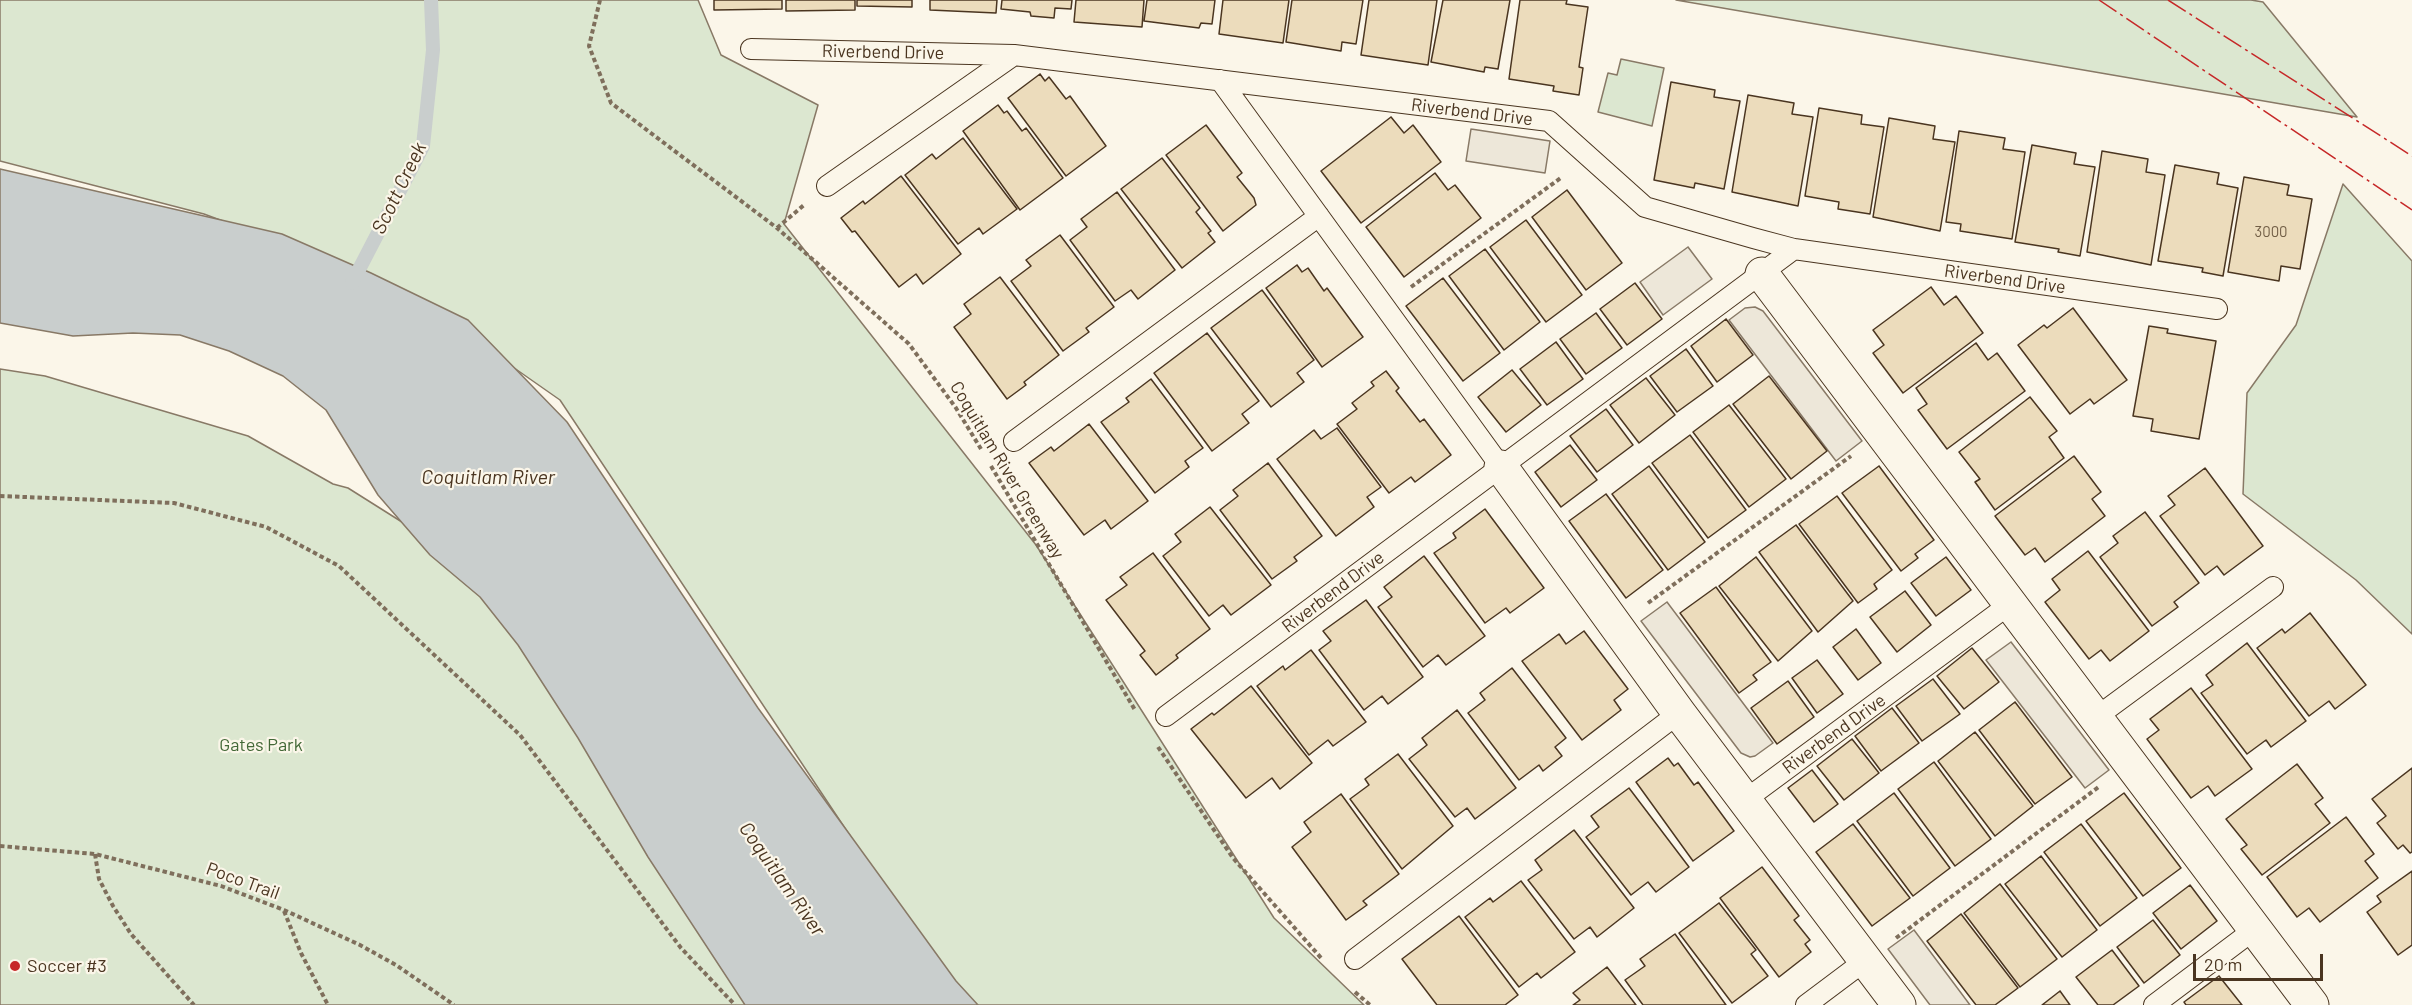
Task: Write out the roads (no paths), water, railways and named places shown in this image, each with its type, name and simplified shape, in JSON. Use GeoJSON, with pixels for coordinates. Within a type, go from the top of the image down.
{"type":"FeatureCollection","features":[{"type":"Feature","properties":{"kind":"street"},"geometry":{"type":"LineString","coordinates":[[1762,274],[2312,1005]]}},
{"type":"Feature","properties":{"kind":"street"},"geometry":{"type":"LineString","coordinates":[[1501,468],[1679,713],[1899,1005]]}},
{"type":"Feature","properties":{"kind":"lane","name":"Riverbend Drive"},"geometry":{"type":"LineString","coordinates":[[751,49],[1014,55],[1550,121],[1645,207],[1794,249],[2217,309]]}},
{"type":"Feature","properties":{"kind":"lane"},"geometry":{"type":"LineString","coordinates":[[827,186],[1014,55]]}},
{"type":"Feature","properties":{"kind":"lane"},"geometry":{"type":"LineString","coordinates":[[1220,80],[1501,468]]}},
{"type":"Feature","properties":{"kind":"lane"},"geometry":{"type":"LineString","coordinates":[[1014,441],[1319,216]]}},
{"type":"Feature","properties":{"kind":"lane","name":"Riverbend Drive"},"geometry":{"type":"LineString","coordinates":[[1166,716],[1794,249]]}},
{"type":"Feature","properties":{"kind":"lane"},"geometry":{"type":"LineString","coordinates":[[2095,718],[2273,586]]}},
{"type":"Feature","properties":{"kind":"lane","name":"Riverbend Drive"},"geometry":{"type":"LineString","coordinates":[[1745,800],[2010,604]]}},
{"type":"Feature","properties":{"kind":"lane"},"geometry":{"type":"LineString","coordinates":[[1354,959],[1679,713]]}},
{"type":"Feature","properties":{"kind":"lane"},"geometry":{"type":"LineString","coordinates":[[2154,1005],[2255,929]]}},
{"type":"Feature","properties":{"kind":"lane"},"geometry":{"type":"LineString","coordinates":[[1806,1005],[1866,960]]}},
{"type":"Feature","properties":{"kind":"water","name":"Coquitlam River"},"geometry":{"type":"Polygon","coordinates":[[[0,169],[282,234],[371,273],[468,320],[567,422],[758,708],[956,981],[978,1005],[745,1005],[648,857],[578,738],[518,645],[480,597],[430,555],[378,495],[326,410],[283,376],[229,351],[180,335],[133,333],[73,336],[0,323],[0,169]]]}},
{"type":"Feature","properties":{"kind":"waterway","name":"Scott Creek"},"geometry":{"type":"LineString","coordinates":[[352,283],[423,146],[433,50],[431,0]]}},
{"type":"Feature","properties":{"kind":"place","name":"Soccer #3"},"geometry":{"type":"Point","coordinates":[15,966]}},
{"type":"Feature","properties":{"kind":"park label","name":"Gates Park"},"geometry":{"type":"Point","coordinates":[261,745]}}]}
